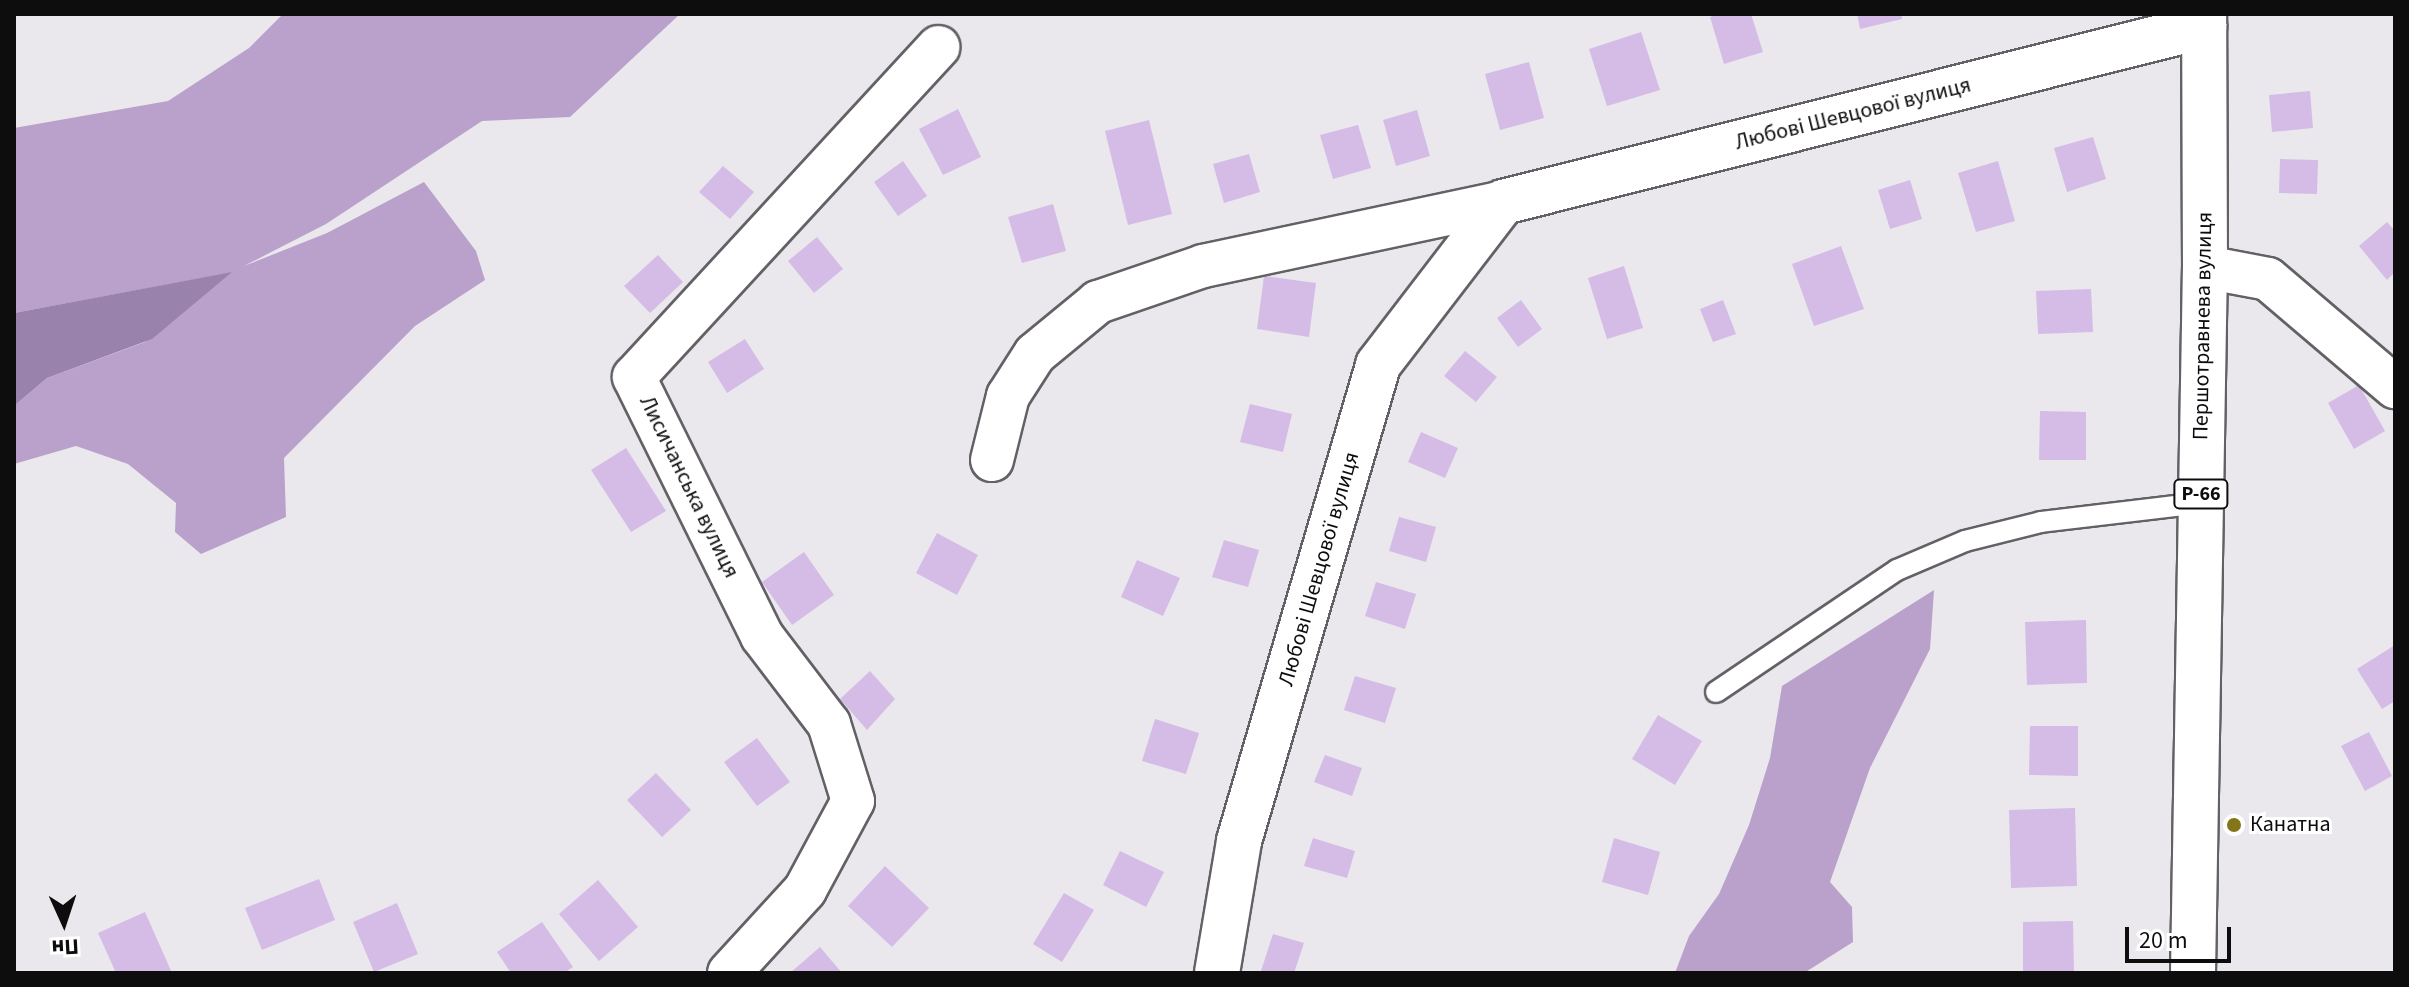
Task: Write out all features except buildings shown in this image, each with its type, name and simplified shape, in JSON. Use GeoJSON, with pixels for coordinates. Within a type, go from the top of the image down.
{"type":"FeatureCollection","features":[{"type":"Feature","properties":{"kind":"street","name":"Любові Шевцової вулиця"},"geometry":{"type":"LineString","coordinates":[[992,460],[1008,396],[1035,354],[1098,302],[1203,266],[1503,202],[2204,20]]}},
{"type":"Feature","properties":{"kind":"street","name":"Першотравнева вулиця"},"geometry":{"type":"LineString","coordinates":[[2193,973],[2205,267],[2204,20]]}},
{"type":"Feature","properties":{"kind":"street","name":"Лисичанська вулиця"},"geometry":{"type":"LineString","coordinates":[[729,973],[805,890],[853,801],[829,724],[762,636],[634,377],[938,47]]}},
{"type":"Feature","properties":{"kind":"street","name":"Любові Шевцової вулиця"},"geometry":{"type":"LineString","coordinates":[[1217,973],[1239,841],[1378,365],[1503,202]]}},
{"type":"Feature","properties":{"kind":"street"},"geometry":{"type":"LineString","coordinates":[[2205,267],[2268,279],[2395,387]]}},
{"type":"Feature","properties":{"kind":"lane"},"geometry":{"type":"LineString","coordinates":[[1716,692],[1897,570],[1965,541],[2041,522],[2201,503]]}},
{"type":"Feature","properties":{"kind":"shaded area"},"geometry":{"type":"Polygon","coordinates":[[[283,14],[680,14],[570,117],[482,121],[326,224],[244,266],[327,233],[424,182],[476,251],[485,280],[415,326],[284,458],[286,517],[201,554],[175,532],[176,503],[128,464],[76,446],[14,464],[14,406],[47,378],[145,342],[229,273],[14,313],[14,128],[168,101],[249,48],[283,14]]]}},
{"type":"Feature","properties":{"kind":"shaded area"},"geometry":{"type":"Polygon","coordinates":[[[232,272],[152,339],[47,378],[14,406],[14,313],[232,272]]]}},
{"type":"Feature","properties":{"kind":"shaded area"},"geometry":{"type":"Polygon","coordinates":[[[1934,590],[1930,649],[1870,768],[1830,882],[1852,907],[1853,942],[1804,973],[1675,973],[1689,936],[1719,894],[1749,825],[1770,758],[1782,686],[1934,590]]]}},
{"type":"Feature","properties":{"kind":"place","name":"Канатна"},"geometry":{"type":"Point","coordinates":[2234,825]}}]}
